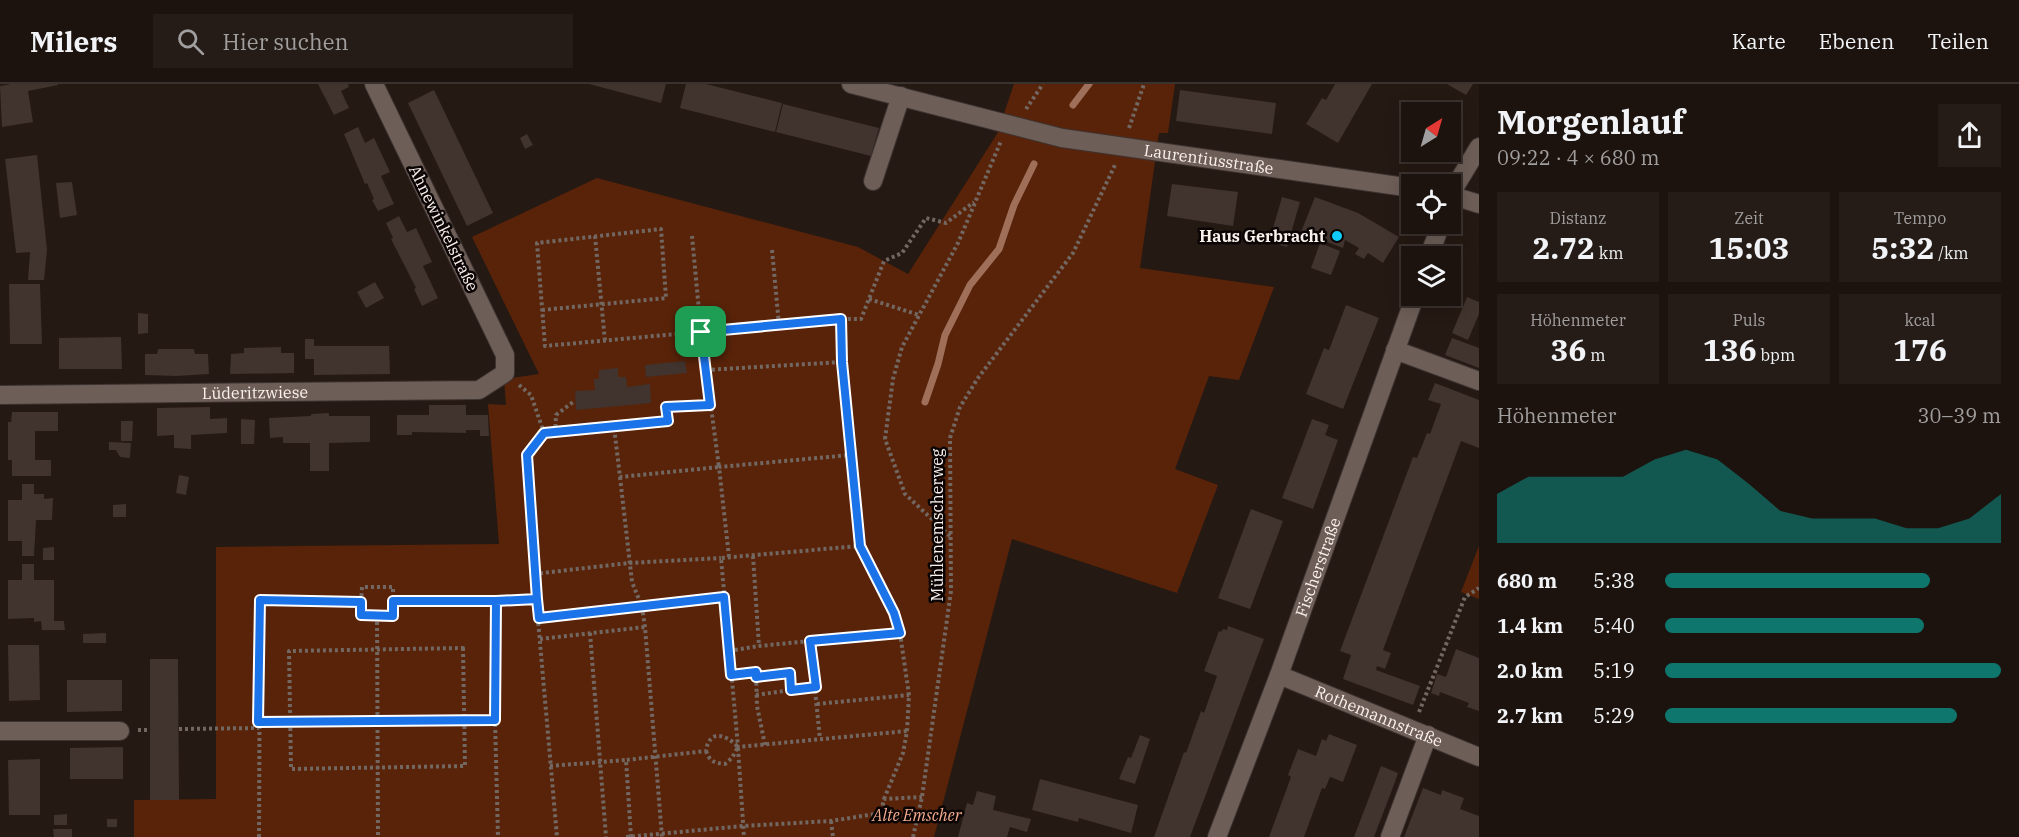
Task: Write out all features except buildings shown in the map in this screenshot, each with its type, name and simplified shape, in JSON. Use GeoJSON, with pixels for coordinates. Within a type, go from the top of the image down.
{"type":"FeatureCollection","features":[{"type":"Feature","properties":{"kind":"street","name":"Ahnewinkelstraße"},"geometry":{"type":"LineString","coordinates":[[374,84],[505,355],[505,374]]}},
{"type":"Feature","properties":{"kind":"street","name":"Laurentiusstraße"},"geometry":{"type":"LineString","coordinates":[[851,84],[1062,138],[1401,186]]}},
{"type":"Feature","properties":{"kind":"street"},"geometry":{"type":"LineString","coordinates":[[873,181],[901,96]]}},
{"type":"Feature","properties":{"kind":"street"},"geometry":{"type":"LineString","coordinates":[[1461,177],[1479,147]]}},
{"type":"Feature","properties":{"kind":"street"},"geometry":{"type":"LineString","coordinates":[[1461,198],[1479,204]]}},
{"type":"Feature","properties":{"kind":"street","name":"Fischerstraße"},"geometry":{"type":"LineString","coordinates":[[1217,837],[1279,675],[1411,306]]}},
{"type":"Feature","properties":{"kind":"street"},"geometry":{"type":"LineString","coordinates":[[1395,350],[1479,381]]}},
{"type":"Feature","properties":{"kind":"street","name":"Lüderitzwiese"},"geometry":{"type":"LineString","coordinates":[[0,395],[479,390],[505,374]]}},
{"type":"Feature","properties":{"kind":"street","name":"Rothemannstraße"},"geometry":{"type":"LineString","coordinates":[[1279,675],[1479,757]]}},
{"type":"Feature","properties":{"kind":"street"},"geometry":{"type":"LineString","coordinates":[[0,731],[120,731]]}},
{"type":"Feature","properties":{"kind":"street"},"geometry":{"type":"LineString","coordinates":[[1390,837],[1420,732]]}},
{"type":"Feature","properties":{"kind":"path"},"geometry":{"type":"LineString","coordinates":[[950,537],[905,494],[885,439],[893,379],[902,346],[958,243],[999,143],[1010,125],[1043,84]]}},
{"type":"Feature","properties":{"kind":"path","name":"Mühlenemscherweg"},"geometry":{"type":"LineString","coordinates":[[913,837],[922,797],[951,591],[950,438],[960,407],[978,378],[1073,253],[1123,148],[1144,84]]}},
{"type":"Feature","properties":{"kind":"path"},"geometry":{"type":"LineString","coordinates":[[542,310],[666,298],[661,229],[537,243],[542,310],[545,346],[861,319],[884,261],[902,253],[926,218],[946,223],[974,202]]}},
{"type":"Feature","properties":{"kind":"path"},"geometry":{"type":"LineString","coordinates":[[596,236],[605,341]]}},
{"type":"Feature","properties":{"kind":"path"},"geometry":{"type":"LineString","coordinates":[[692,236],[701,332],[729,557]]}},
{"type":"Feature","properties":{"kind":"path"},"geometry":{"type":"LineString","coordinates":[[772,250],[779,325]]}},
{"type":"Feature","properties":{"kind":"path"},"geometry":{"type":"LineString","coordinates":[[869,299],[919,315]]}},
{"type":"Feature","properties":{"kind":"path"},"geometry":{"type":"LineString","coordinates":[[626,837],[743,826],[831,821],[881,813],[884,799],[903,753],[908,731],[909,695],[900,633],[894,613],[860,546],[842,362],[841,319]]}},
{"type":"Feature","properties":{"kind":"path"},"geometry":{"type":"LineString","coordinates":[[706,370],[842,362]]}},
{"type":"Feature","properties":{"kind":"path"},"geometry":{"type":"LineString","coordinates":[[505,374],[531,395],[544,433]]}},
{"type":"Feature","properties":{"kind":"path"},"geometry":{"type":"LineString","coordinates":[[555,433],[556,415],[573,402]]}},
{"type":"Feature","properties":{"kind":"path"},"geometry":{"type":"LineString","coordinates":[[544,433],[668,421],[666,407],[710,405]]}},
{"type":"Feature","properties":{"kind":"path"},"geometry":{"type":"LineString","coordinates":[[614,427],[629,563],[632,582],[642,607],[645,627],[662,835]]}},
{"type":"Feature","properties":{"kind":"path"},"geometry":{"type":"LineString","coordinates":[[544,433],[527,455],[534,574],[557,837]]}},
{"type":"Feature","properties":{"kind":"path"},"geometry":{"type":"LineString","coordinates":[[620,477],[850,455]]}},
{"type":"Feature","properties":{"kind":"path"},"geometry":{"type":"LineString","coordinates":[[534,574],[629,563],[753,556],[860,546]]}},
{"type":"Feature","properties":{"kind":"path"},"geometry":{"type":"LineString","coordinates":[[753,556],[759,645]]}},
{"type":"Feature","properties":{"kind":"path"},"geometry":{"type":"LineString","coordinates":[[721,558],[744,837]]}},
{"type":"Feature","properties":{"kind":"path"},"geometry":{"type":"LineString","coordinates":[[362,587],[393,587],[393,616],[361,615],[361,602],[362,587]]}},
{"type":"Feature","properties":{"kind":"path"},"geometry":{"type":"LineString","coordinates":[[1420,732],[1465,597],[1479,588]]}},
{"type":"Feature","properties":{"kind":"path"},"geometry":{"type":"LineString","coordinates":[[539,618],[724,597]]}},
{"type":"Feature","properties":{"kind":"path"},"geometry":{"type":"LineString","coordinates":[[393,601],[537,599]]}},
{"type":"Feature","properties":{"kind":"path"},"geometry":{"type":"LineString","coordinates":[[259,837],[260,600],[361,602]]}},
{"type":"Feature","properties":{"kind":"path"},"geometry":{"type":"LineString","coordinates":[[496,601],[495,720],[498,837]]}},
{"type":"Feature","properties":{"kind":"path"},"geometry":{"type":"LineString","coordinates":[[377,616],[378,837]]}},
{"type":"Feature","properties":{"kind":"path"},"geometry":{"type":"LineString","coordinates":[[540,639],[645,627]]}},
{"type":"Feature","properties":{"kind":"path"},"geometry":{"type":"LineString","coordinates":[[590,633],[606,837]]}},
{"type":"Feature","properties":{"kind":"path"},"geometry":{"type":"LineString","coordinates":[[729,651],[759,645],[900,633]]}},
{"type":"Feature","properties":{"kind":"path"},"geometry":{"type":"LineString","coordinates":[[810,641],[820,739]]}},
{"type":"Feature","properties":{"kind":"path"},"geometry":{"type":"LineString","coordinates":[[463,648],[465,766],[291,769],[288,651],[378,650],[463,648]]}},
{"type":"Feature","properties":{"kind":"path"},"geometry":{"type":"LineString","coordinates":[[731,675],[756,672],[757,706],[765,745]]}},
{"type":"Feature","properties":{"kind":"path"},"geometry":{"type":"LineString","coordinates":[[756,677],[790,673],[791,690]]}},
{"type":"Feature","properties":{"kind":"path"},"geometry":{"type":"LineString","coordinates":[[756,695],[816,687]]}},
{"type":"Feature","properties":{"kind":"path"},"geometry":{"type":"LineString","coordinates":[[817,704],[909,695]]}},
{"type":"Feature","properties":{"kind":"path"},"geometry":{"type":"LineString","coordinates":[[258,722],[495,720]]}},
{"type":"Feature","properties":{"kind":"path"},"geometry":{"type":"LineString","coordinates":[[179,729],[259,728]]}},
{"type":"Feature","properties":{"kind":"path"},"geometry":{"type":"LineString","coordinates":[[738,747],[908,731]]}},
{"type":"Feature","properties":{"kind":"path"},"geometry":{"type":"LineString","coordinates":[[720,735],[729,737],[738,747],[732,758],[725,764],[716,764],[709,759],[706,751],[707,744],[712,738],[720,735]]}},
{"type":"Feature","properties":{"kind":"path"},"geometry":{"type":"LineString","coordinates":[[550,766],[706,751]]}},
{"type":"Feature","properties":{"kind":"path"},"geometry":{"type":"LineString","coordinates":[[626,760],[631,837]]}},
{"type":"Feature","properties":{"kind":"path"},"geometry":{"type":"LineString","coordinates":[[884,799],[922,797]]}},
{"type":"Feature","properties":{"kind":"path"},"geometry":{"type":"LineString","coordinates":[[831,821],[833,837]]}},
{"type":"Feature","properties":{"kind":"green space"},"geometry":{"type":"Polygon","coordinates":[[[1014,84],[1175,84],[1168,133],[1159,133],[1140,268],[1274,287],[1239,380],[1209,376],[1175,469],[1218,485],[1177,593],[1012,539],[934,837],[134,837],[134,800],[216,799],[216,547],[499,544],[488,404],[506,405],[504,379],[539,374],[472,237],[597,178],[858,247],[908,274],[997,134],[1014,84]]]}},
{"type":"Feature","properties":{"kind":"green space"},"geometry":{"type":"Polygon","coordinates":[[[1479,546],[1479,599],[1461,592],[1479,546]]]}},
{"type":"Feature","properties":{"kind":"waterway","name":"Alte Emscher"},"geometry":{"type":"LineString","coordinates":[[1073,105],[1089,84]]}},
{"type":"Feature","properties":{"kind":"waterway","name":"Alte Emscher"},"geometry":{"type":"LineString","coordinates":[[925,402],[945,335],[970,285],[999,249],[1014,205],[1034,164]]}},
{"type":"Feature","properties":{"kind":"place","name":"Haus Gerbracht"},"geometry":{"type":"Point","coordinates":[1337,236]}},
{"type":"Feature","properties":{"kind":"route"},"geometry":{"type":"LineString","coordinates":[[701,332],[710,405],[666,407],[668,421],[544,433],[527,455],[537,599],[496,601],[495,720],[258,722],[260,600],[361,602],[361,615],[393,616],[393,601],[537,599],[539,618],[724,597],[731,675],[756,672],[756,677],[790,673],[791,690],[816,687],[810,641],[900,633],[894,613],[860,546],[842,362],[841,319],[701,332]]}}]}
